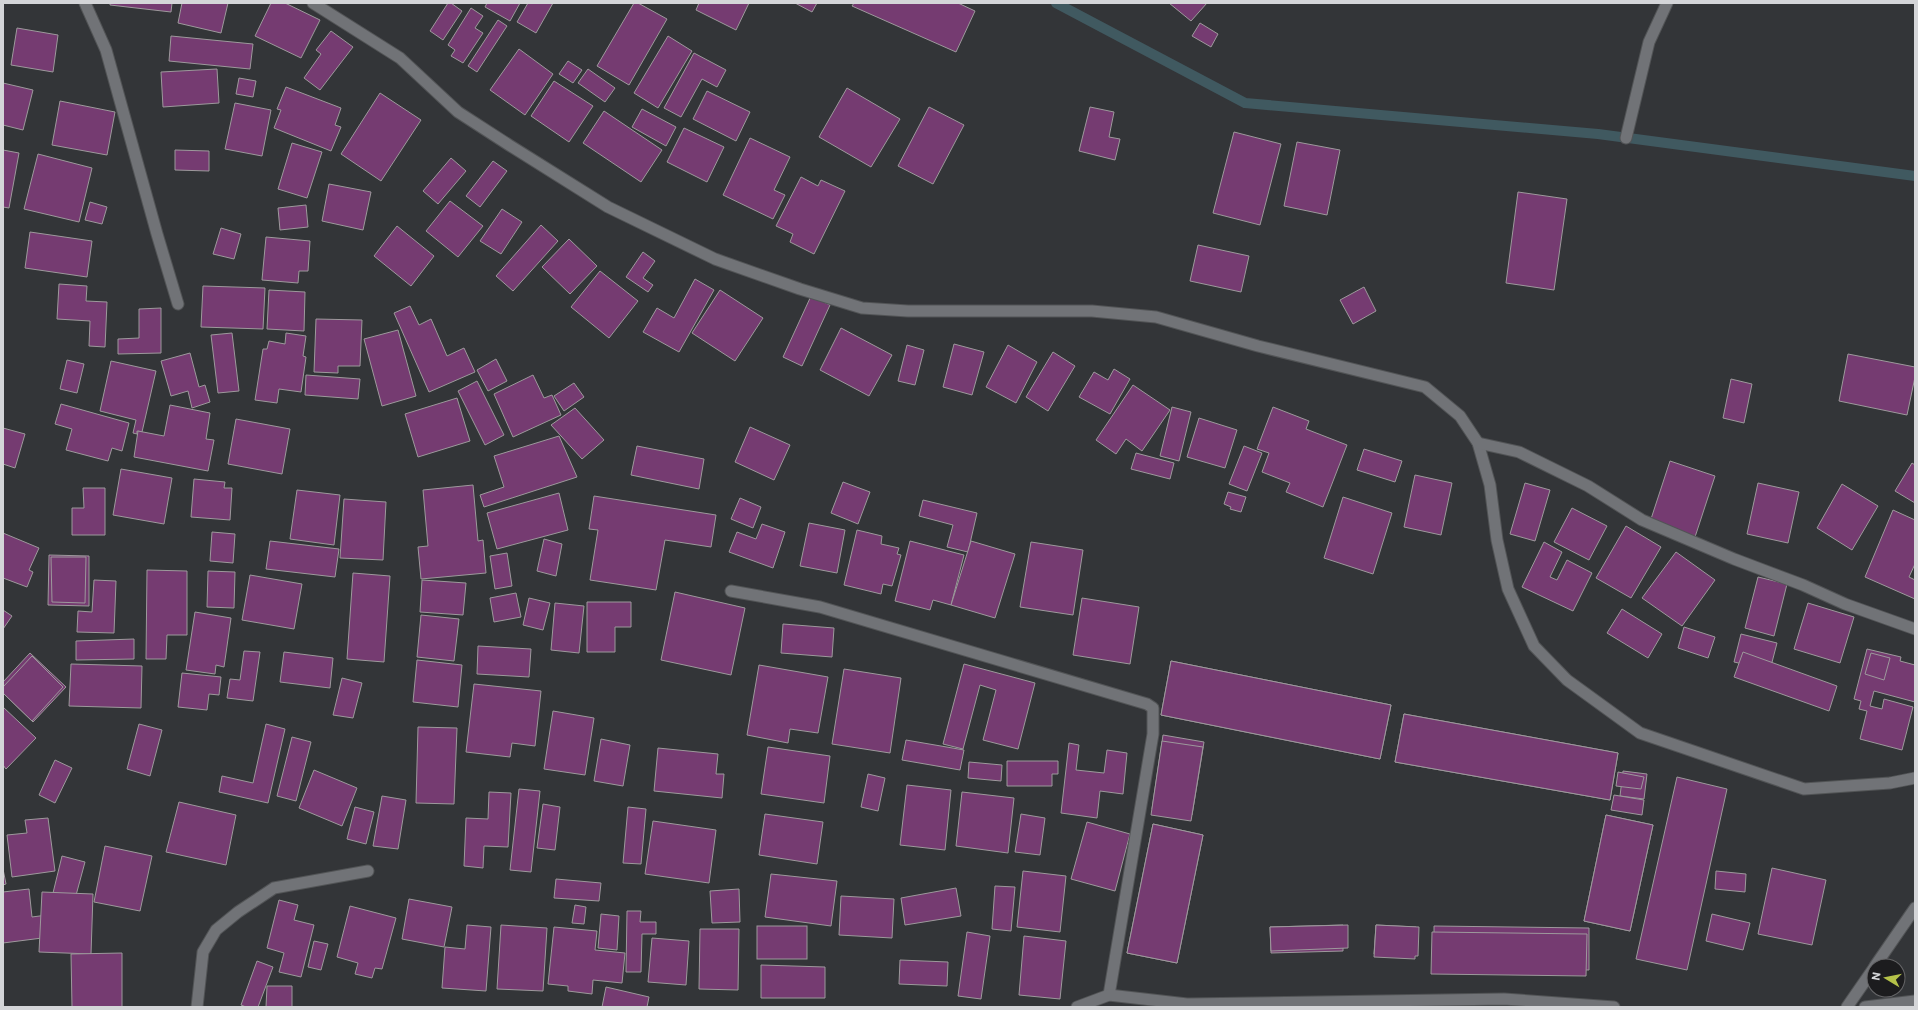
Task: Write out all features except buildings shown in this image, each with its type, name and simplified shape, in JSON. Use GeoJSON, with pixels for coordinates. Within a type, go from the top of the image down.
{"type":"FeatureCollection","features":[{"type":"Feature","properties":{"kind":"street"},"geometry":{"type":"LineString","coordinates":[[85,3],[106,50],[178,304]]}},
{"type":"Feature","properties":{"kind":"street"},"geometry":{"type":"LineString","coordinates":[[313,3],[400,58],[458,112],[509,145],[608,207],[715,260],[862,308],[908,311],[1092,312],[1156,317],[1258,346],[1425,387],[1460,416],[1478,443],[1490,485],[1497,540],[1508,589],[1534,646],[1567,680],[1640,733],[1804,789],[1890,783],[1915,778]]}},
{"type":"Feature","properties":{"kind":"street"},"geometry":{"type":"LineString","coordinates":[[1626,138],[1649,42],[1667,3]]}},
{"type":"Feature","properties":{"kind":"street"},"geometry":{"type":"LineString","coordinates":[[1478,443],[1519,452],[1588,486],[1642,520],[1660,529],[1803,585],[1845,604],[1915,629]]}},
{"type":"Feature","properties":{"kind":"street"},"geometry":{"type":"LineString","coordinates":[[731,591],[820,608],[1147,704],[1153,708],[1154,734],[1108,995]]}},
{"type":"Feature","properties":{"kind":"street"},"geometry":{"type":"LineString","coordinates":[[197,1007],[203,952],[216,930],[238,912],[274,888],[368,871]]}},
{"type":"Feature","properties":{"kind":"street"},"geometry":{"type":"LineString","coordinates":[[1881,958],[1915,908]]}},
{"type":"Feature","properties":{"kind":"street"},"geometry":{"type":"LineString","coordinates":[[1847,1007],[1866,980]]}},
{"type":"Feature","properties":{"kind":"street"},"geometry":{"type":"LineString","coordinates":[[1077,1007],[1108,995],[1187,1004],[1504,1000],[1614,1007]]}},
{"type":"Feature","properties":{"kind":"street"},"geometry":{"type":"LineString","coordinates":[[1865,1007],[1915,1001]]}},
{"type":"Feature","properties":{"kind":"waterway"},"geometry":{"type":"LineString","coordinates":[[1056,3],[1245,103],[1598,134],[1915,176]]}}]}
